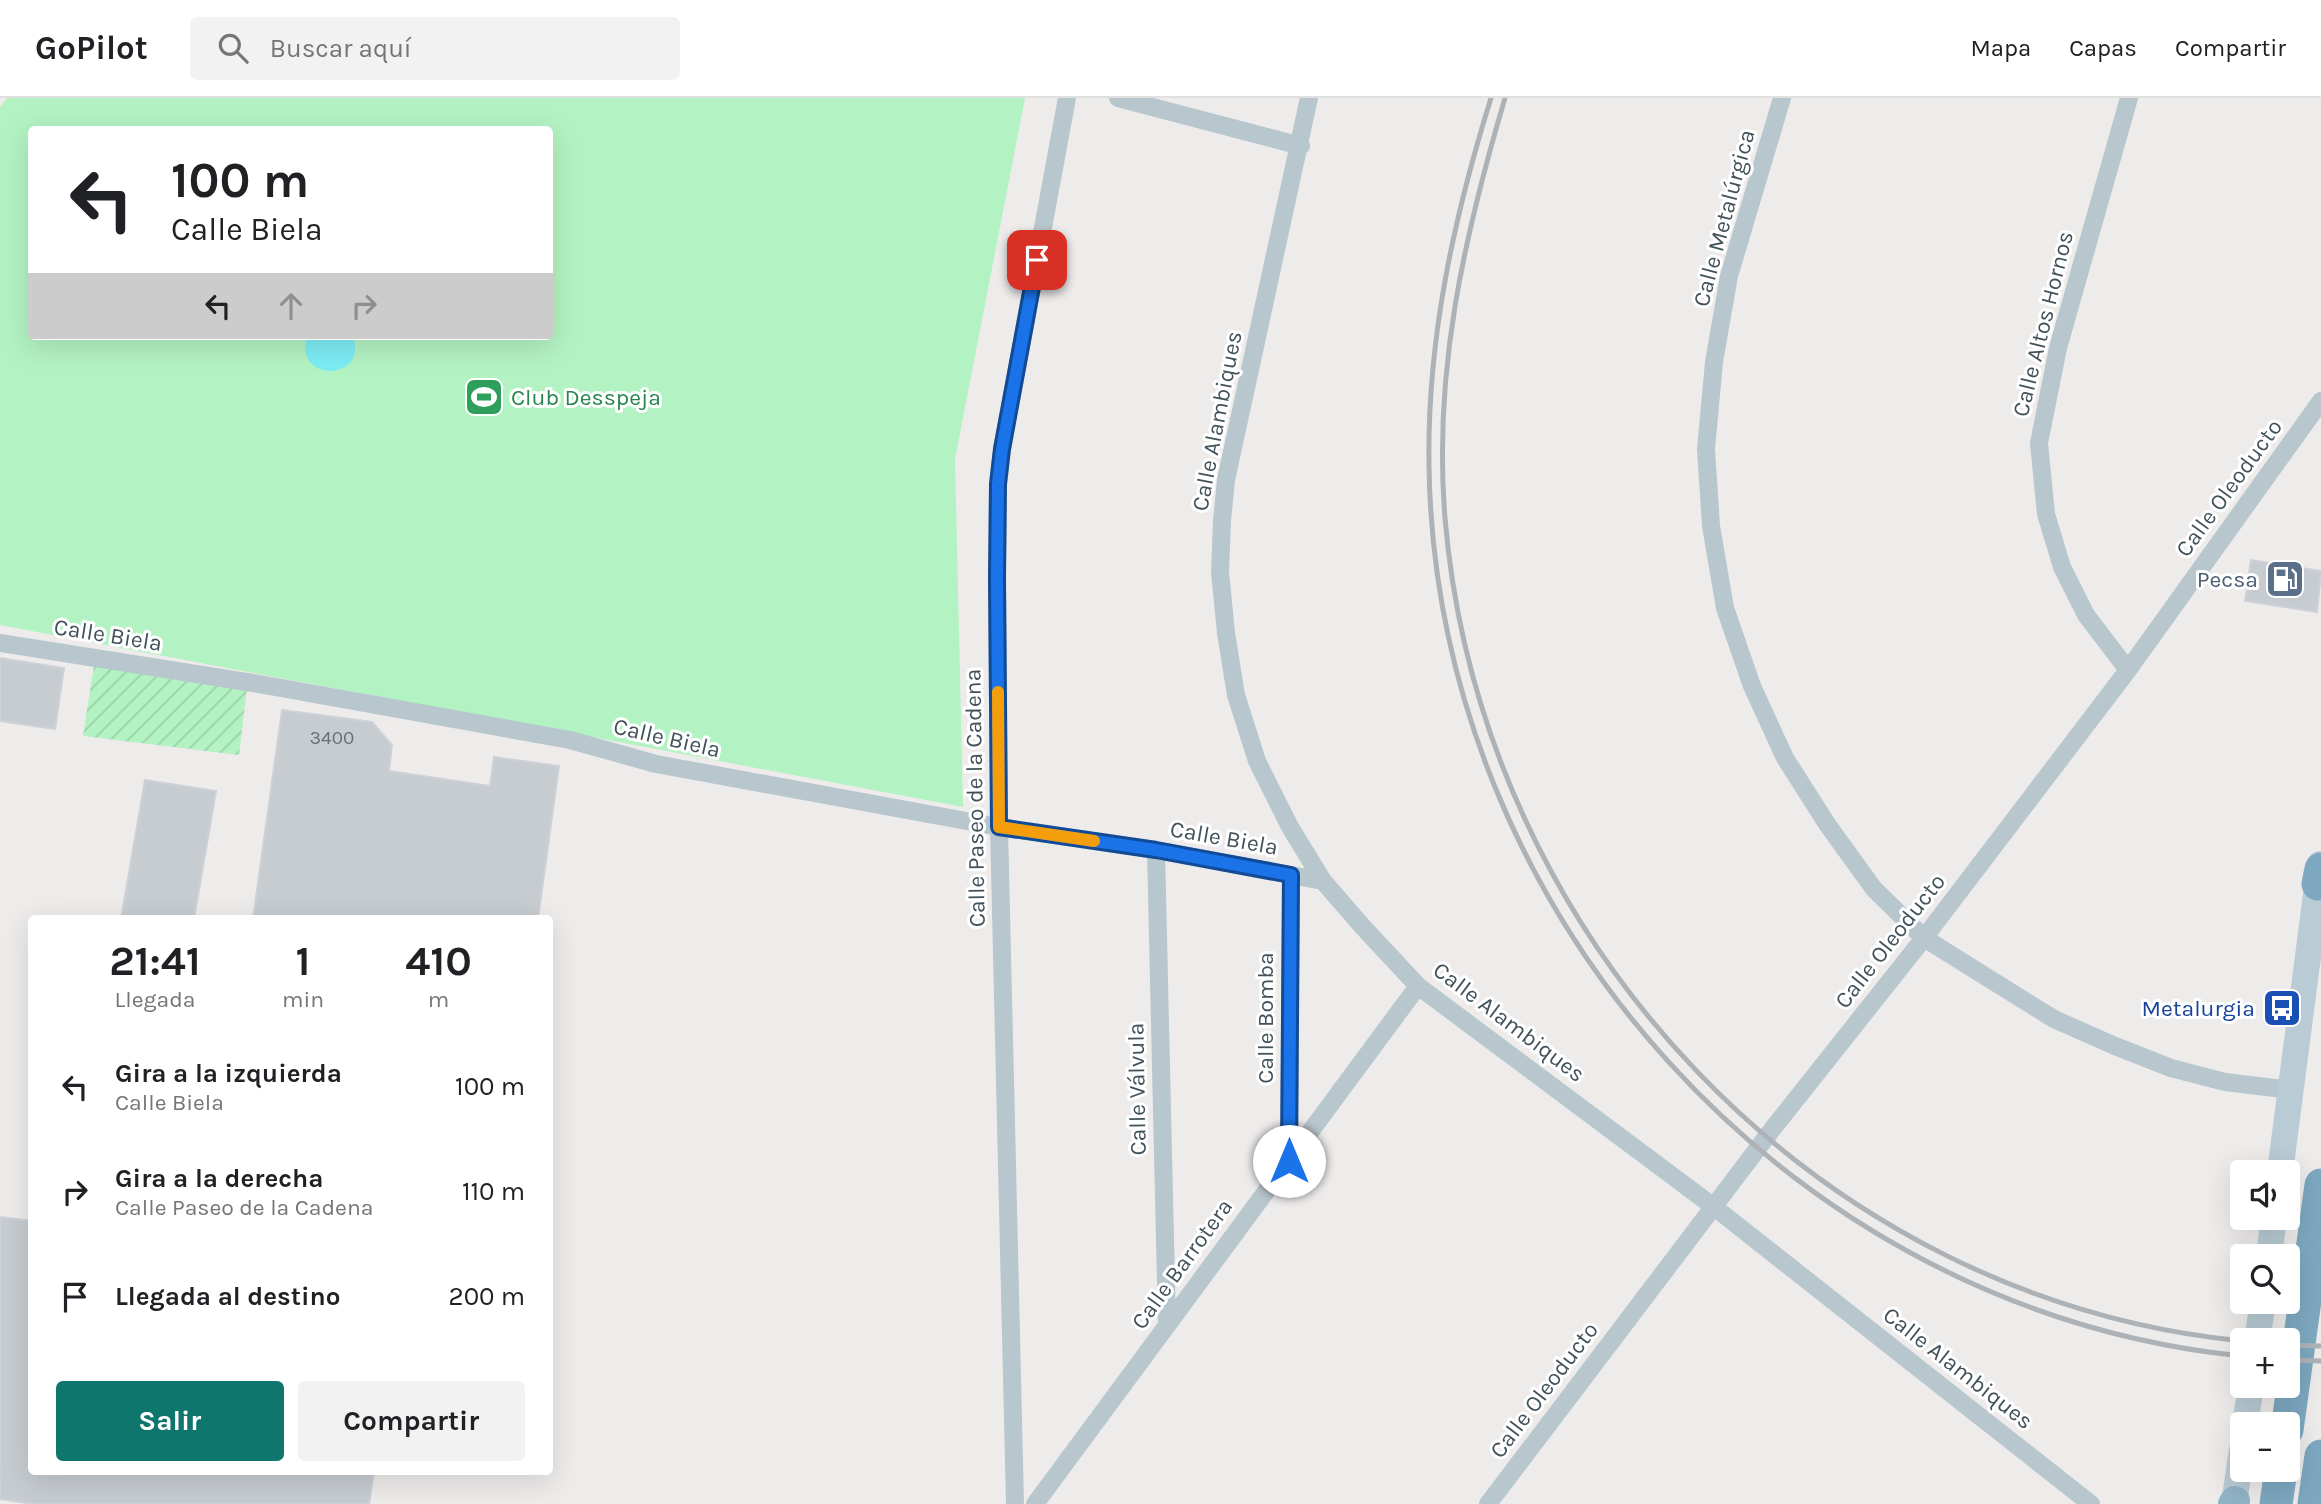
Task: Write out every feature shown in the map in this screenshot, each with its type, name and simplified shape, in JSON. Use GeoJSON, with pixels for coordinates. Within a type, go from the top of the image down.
{"type":"FeatureCollection","features":[{"type":"Feature","properties":{"kind":"highway"},"geometry":{"type":"LineString","coordinates":[[2290,1412],[2321,1185]]}},
{"type":"Feature","properties":{"kind":"highway"},"geometry":{"type":"LineString","coordinates":[[2314,1504],[2321,1456]]}},
{"type":"Feature","properties":{"kind":"highway"},"geometry":{"type":"LineString","coordinates":[[2276,1504],[2279,1482]]}},
{"type":"Feature","properties":{"kind":"main road"},"geometry":{"type":"LineString","coordinates":[[2282,1160],[2320,871]]}},
{"type":"Feature","properties":{"kind":"main road"},"geometry":{"type":"LineString","coordinates":[[2234,1503],[2237,1482]]}},
{"type":"Feature","properties":{"kind":"street","name":"Calle Paseo de la Cadena"},"geometry":{"type":"LineString","coordinates":[[1015,1504],[999,827],[998,484],[1002,449],[1067,98]]}},
{"type":"Feature","properties":{"kind":"street"},"geometry":{"type":"LineString","coordinates":[[1118,98],[1301,146]]}},
{"type":"Feature","properties":{"kind":"street","name":"Calle Alambiques"},"geometry":{"type":"LineString","coordinates":[[1310,98],[1226,480],[1220,572],[1236,695],[1257,761],[1290,827],[1323,881],[1418,986],[1714,1207],[2091,1504]]}},
{"type":"Feature","properties":{"kind":"street","name":"Calle Metalúrgica"},"geometry":{"type":"LineString","coordinates":[[1782,98],[1729,276],[1714,362],[1706,449],[1711,526],[1726,608],[1752,686],[1785,758],[1826,824],[1874,888],[1924,939],[2054,1019],[2115,1046],[2171,1068],[2225,1082],[2291,1090]]}},
{"type":"Feature","properties":{"kind":"street","name":"Calle Altos Hornos"},"geometry":{"type":"LineString","coordinates":[[2128,670],[2086,615],[2062,567],[2046,514],[2039,443],[2058,348],[2129,98]]}},
{"type":"Feature","properties":{"kind":"street","name":"Calle Oleoducto"},"geometry":{"type":"LineString","coordinates":[[1488,1504],[1774,1126],[1924,939],[2128,670],[2321,401]]}},
{"type":"Feature","properties":{"kind":"street","name":"Calle Biela"},"geometry":{"type":"LineString","coordinates":[[0,643],[253,682],[556,737],[656,764],[999,827],[1156,850],[1323,881]]}},
{"type":"Feature","properties":{"kind":"street","name":"Calle Válvula"},"geometry":{"type":"LineString","coordinates":[[1156,850],[1167,1326]]}},
{"type":"Feature","properties":{"kind":"street","name":"Calle Bomba"},"geometry":{"type":"LineString","coordinates":[[1289,1161],[1291,875]]}},
{"type":"Feature","properties":{"kind":"street","name":"Calle Barrotera"},"geometry":{"type":"LineString","coordinates":[[1035,1504],[1418,986]]}},
{"type":"Feature","properties":{"kind":"green space","name":"Club Desspeja"},"geometry":{"type":"Polygon","coordinates":[[[7,98],[1025,98],[955,459],[963,807],[0,625],[0,107],[7,98]]]}},
{"type":"Feature","properties":{"kind":"green space"},"geometry":{"type":"Polygon","coordinates":[[[94,665],[247,687],[239,755],[83,736],[94,665]]]}},
{"type":"Feature","properties":{"kind":"water"},"geometry":{"type":"Polygon","coordinates":[[[307,340],[354,340],[355,351],[351,362],[331,371],[320,369],[311,363],[306,352],[307,340]]]}},
{"type":"Feature","properties":{"kind":"building","name":"Pecsa"},"geometry":{"type":"Polygon","coordinates":[[[2251,560],[2321,571],[2317,612],[2245,601],[2251,560]]]}},
{"type":"Feature","properties":{"kind":"building"},"geometry":{"type":"Polygon","coordinates":[[[0,658],[64,668],[55,729],[0,721],[0,658]]]}},
{"type":"Feature","properties":{"kind":"building"},"geometry":{"type":"Polygon","coordinates":[[[282,710],[372,722],[392,745],[389,771],[490,786],[494,757],[559,766],[539,915],[254,915],[282,710]]]}},
{"type":"Feature","properties":{"kind":"building"},"geometry":{"type":"Polygon","coordinates":[[[145,780],[216,791],[195,915],[122,915],[145,780]]]}},
{"type":"Feature","properties":{"kind":"building"},"geometry":{"type":"Polygon","coordinates":[[[0,1217],[28,1220],[28,1475],[374,1475],[369,1504],[32,1504],[0,1499],[0,1217]]]}},
{"type":"Feature","properties":{"kind":"railway"},"geometry":{"type":"LineString","coordinates":[[1491,98],[1465,188],[1445,279],[1433,371],[1429,465],[1447,631],[1495,788],[1570,933],[1669,1062],[1789,1173],[1926,1261],[2078,1323],[2230,1354]]}},
{"type":"Feature","properties":{"kind":"railway"},"geometry":{"type":"LineString","coordinates":[[1505,98],[1477,202],[1455,305],[1444,410],[1442,464],[1445,518],[1472,673],[1525,818],[1600,952],[1697,1072],[1812,1173],[1943,1254],[2087,1311],[2230,1339]]}},
{"type":"Feature","properties":{"kind":"railway"},"geometry":{"type":"LineString","coordinates":[[2300,1345],[2321,1346]]}},
{"type":"Feature","properties":{"kind":"railway"},"geometry":{"type":"LineString","coordinates":[[2300,1360],[2321,1361]]}},
{"type":"Feature","properties":{"kind":"slow traffic"},"geometry":{"type":"LineString","coordinates":[[998,692],[999,827],[1094,841]]}},
{"type":"Feature","properties":{"kind":"place","name":"Club Desspeja"},"geometry":{"type":"Point","coordinates":[484,397]}},
{"type":"Feature","properties":{"kind":"place","name":"Pecsa"},"geometry":{"type":"Point","coordinates":[2285,579]}},
{"type":"Feature","properties":{"kind":"place","name":"Metalurgia"},"geometry":{"type":"Point","coordinates":[2282,1008]}},
{"type":"Feature","properties":{"kind":"route"},"geometry":{"type":"LineString","coordinates":[[1037,260],[998,484],[999,827],[1156,850],[1291,875],[1289,1161]]}}]}
